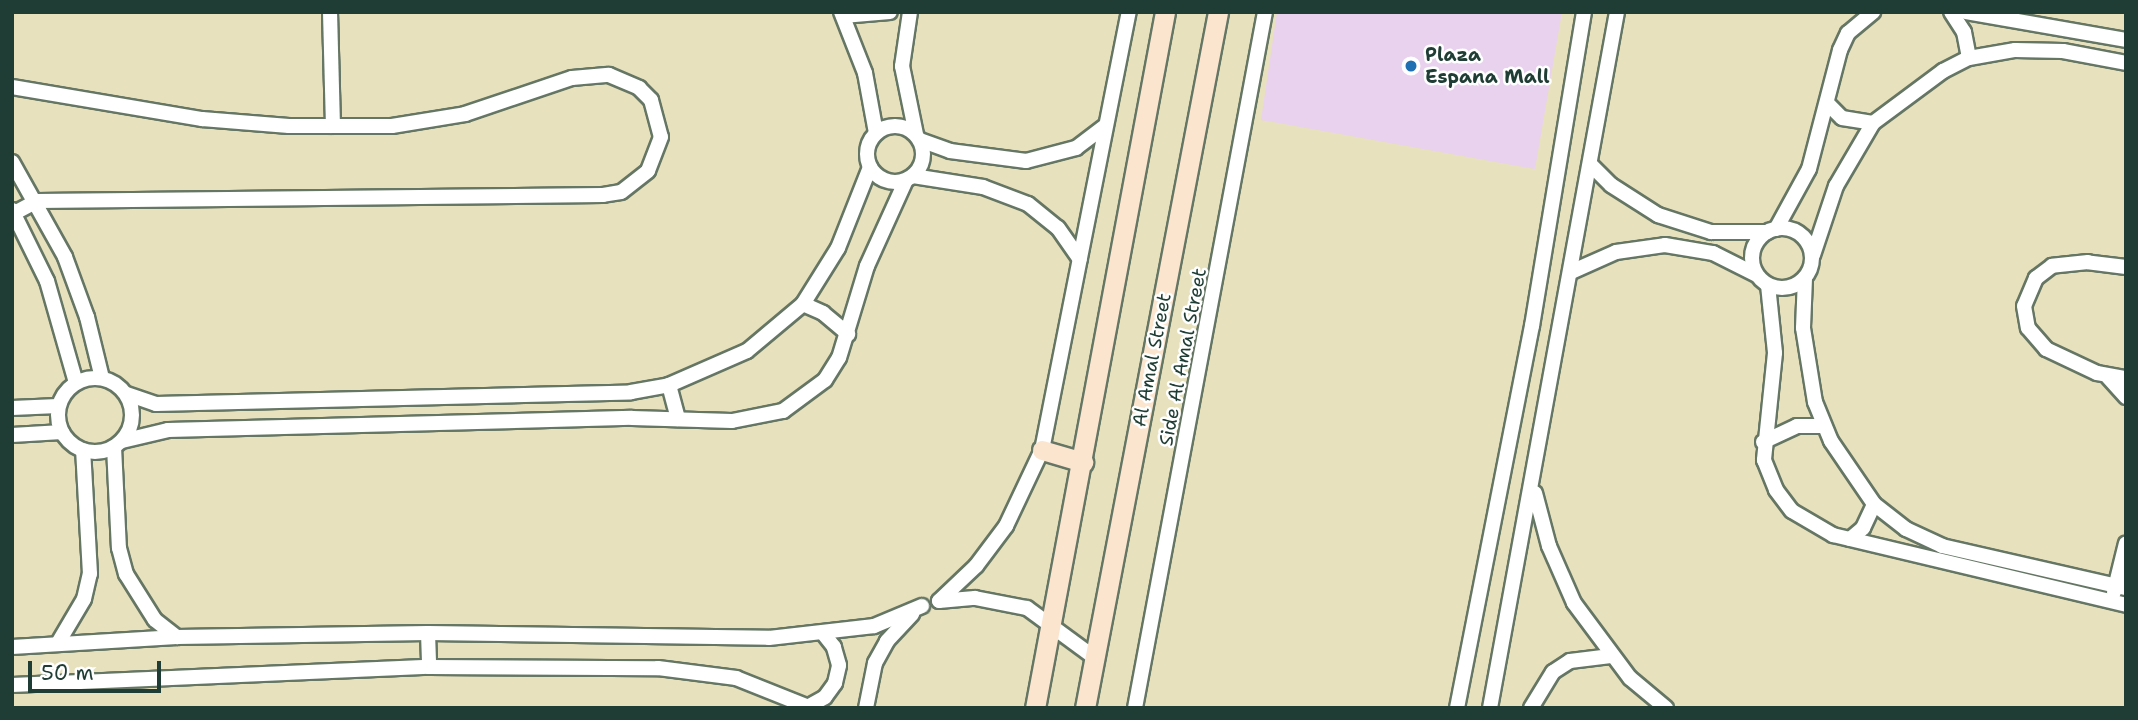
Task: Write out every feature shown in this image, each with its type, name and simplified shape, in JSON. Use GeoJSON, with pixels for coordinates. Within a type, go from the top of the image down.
{"type":"FeatureCollection","features":[{"type":"Feature","properties":{"kind":"main road"},"geometry":{"type":"LineString","coordinates":[[1035,708],[1165,12]]}},
{"type":"Feature","properties":{"kind":"main road","name":"Al Amal Street"},"geometry":{"type":"LineString","coordinates":[[1085,708],[1218,12]]}},
{"type":"Feature","properties":{"kind":"main road"},"geometry":{"type":"LineString","coordinates":[[1042,450],[1083,462]]}},
{"type":"Feature","properties":{"kind":"street"},"geometry":{"type":"LineString","coordinates":[[330,12],[333,126]]}},
{"type":"Feature","properties":{"kind":"street"},"geometry":{"type":"LineString","coordinates":[[842,14],[866,18],[890,12]]}},
{"type":"Feature","properties":{"kind":"street"},"geometry":{"type":"LineString","coordinates":[[83,450],[118,444],[168,430],[758,419],[783,411],[825,380],[848,334],[867,266],[909,178],[923,160],[902,66],[909,12]]}},
{"type":"Feature","properties":{"kind":"street"},"geometry":{"type":"LineString","coordinates":[[939,601],[976,566],[1006,526],[1042,450],[1104,127],[1129,12]]}},
{"type":"Feature","properties":{"kind":"street","name":"Side Al Amal Street"},"geometry":{"type":"LineString","coordinates":[[1135,708],[1265,12]]}},
{"type":"Feature","properties":{"kind":"street"},"geometry":{"type":"LineString","coordinates":[[1457,708],[1532,326],[1584,12]]}},
{"type":"Feature","properties":{"kind":"street"},"geometry":{"type":"LineString","coordinates":[[1490,708],[1534,485],[1617,12]]}},
{"type":"Feature","properties":{"kind":"street"},"geometry":{"type":"LineString","coordinates":[[1757,275],[1754,247],[1771,230],[1809,169],[1834,66],[1848,33],[1873,12]]}},
{"type":"Feature","properties":{"kind":"street"},"geometry":{"type":"LineString","coordinates":[[1951,12],[1964,32],[1969,58]]}},
{"type":"Feature","properties":{"kind":"street"},"geometry":{"type":"LineString","coordinates":[[1965,12],[2126,40]]}},
{"type":"Feature","properties":{"kind":"street"},"geometry":{"type":"LineString","coordinates":[[12,162],[37,201],[77,287],[102,378],[146,403],[631,392],[669,385],[747,351],[803,304],[843,239],[870,167],[867,153],[876,133],[865,73],[842,14]]}},
{"type":"Feature","properties":{"kind":"street"},"geometry":{"type":"LineString","coordinates":[[2121,587],[1942,546],[1906,529],[1874,504],[1823,426],[1805,353],[1805,278],[1836,186],[1873,123],[1919,86],[1969,58],[2038,50],[2126,63]]}},
{"type":"Feature","properties":{"kind":"street"},"geometry":{"type":"LineString","coordinates":[[12,87],[202,119],[333,126],[429,121],[502,104],[572,78],[600,74],[625,79],[639,88],[659,118],[661,137],[657,156],[642,178],[621,192],[603,195],[37,201],[13,211],[59,314],[76,383]]}},
{"type":"Feature","properties":{"kind":"street"},"geometry":{"type":"LineString","coordinates":[[1827,103],[1842,118],[1873,123]]}},
{"type":"Feature","properties":{"kind":"street"},"geometry":{"type":"LineString","coordinates":[[876,133],[900,126],[950,151],[1026,161],[1060,155],[1104,127]]}},
{"type":"Feature","properties":{"kind":"street"},"geometry":{"type":"LineString","coordinates":[[1591,165],[1633,202],[1658,215],[1711,232],[1796,231],[1812,255]]}},
{"type":"Feature","properties":{"kind":"street"},"geometry":{"type":"LineString","coordinates":[[870,167],[889,182],[909,178],[983,187],[1028,204],[1058,228],[1080,259]]}},
{"type":"Feature","properties":{"kind":"street"},"geometry":{"type":"LineString","coordinates":[[1572,272],[1616,252],[1665,245],[1713,253],[1757,275],[1768,285],[1788,288],[1805,278]]}},
{"type":"Feature","properties":{"kind":"street"},"geometry":{"type":"LineString","coordinates":[[2126,267],[2088,262],[2052,266],[2036,278],[2024,306],[2028,328],[2038,343],[2108,377],[2126,397]]}},
{"type":"Feature","properties":{"kind":"street"},"geometry":{"type":"LineString","coordinates":[[1768,285],[1775,353],[1763,442],[1769,477],[1784,503],[1817,527],[1850,539],[2119,604],[2126,542]]}},
{"type":"Feature","properties":{"kind":"street"},"geometry":{"type":"LineString","coordinates":[[803,304],[823,313],[848,334]]}},
{"type":"Feature","properties":{"kind":"street"},"geometry":{"type":"LineString","coordinates":[[2108,377],[2126,378]]}},
{"type":"Feature","properties":{"kind":"street"},"geometry":{"type":"LineString","coordinates":[[58,643],[79,611],[90,574],[83,450],[62,432],[58,406],[76,383],[102,378]]}},
{"type":"Feature","properties":{"kind":"street"},"geometry":{"type":"LineString","coordinates":[[669,385],[678,419]]}},
{"type":"Feature","properties":{"kind":"street"},"geometry":{"type":"LineString","coordinates":[[127,394],[133,413],[118,444],[119,548],[126,575],[155,620],[177,637]]}},
{"type":"Feature","properties":{"kind":"street"},"geometry":{"type":"LineString","coordinates":[[12,408],[58,406]]}},
{"type":"Feature","properties":{"kind":"street"},"geometry":{"type":"LineString","coordinates":[[1763,442],[1797,426],[1823,426]]}},
{"type":"Feature","properties":{"kind":"street"},"geometry":{"type":"LineString","coordinates":[[12,436],[62,432]]}},
{"type":"Feature","properties":{"kind":"street"},"geometry":{"type":"LineString","coordinates":[[1534,485],[1560,575],[1611,656],[1666,708]]}},
{"type":"Feature","properties":{"kind":"street"},"geometry":{"type":"LineString","coordinates":[[1850,539],[1868,521],[1874,504]]}},
{"type":"Feature","properties":{"kind":"street"},"geometry":{"type":"LineString","coordinates":[[12,647],[177,637],[428,633],[769,638],[874,626],[939,601],[993,599],[1027,608],[1052,623],[1095,658]]}},
{"type":"Feature","properties":{"kind":"street"},"geometry":{"type":"LineString","coordinates":[[866,708],[875,663],[887,641],[922,606]]}},
{"type":"Feature","properties":{"kind":"street"},"geometry":{"type":"LineString","coordinates":[[428,633],[429,667]]}},
{"type":"Feature","properties":{"kind":"street"},"geometry":{"type":"LineString","coordinates":[[12,685],[429,667],[696,671],[761,686],[810,707],[825,697],[835,683],[839,665],[834,647],[822,633]]}},
{"type":"Feature","properties":{"kind":"street"},"geometry":{"type":"LineString","coordinates":[[1531,708],[1552,673],[1570,662],[1611,656]]}},
{"type":"Feature","properties":{"kind":"shaded area","name":"Plaza Espana Mall"},"geometry":{"type":"Polygon","coordinates":[[[1277,12],[1562,12],[1535,169],[1261,120],[1277,12]]]}},
{"type":"Feature","properties":{"kind":"place","name":"Plaza Espana Mall"},"geometry":{"type":"Point","coordinates":[1411,66]}}]}
